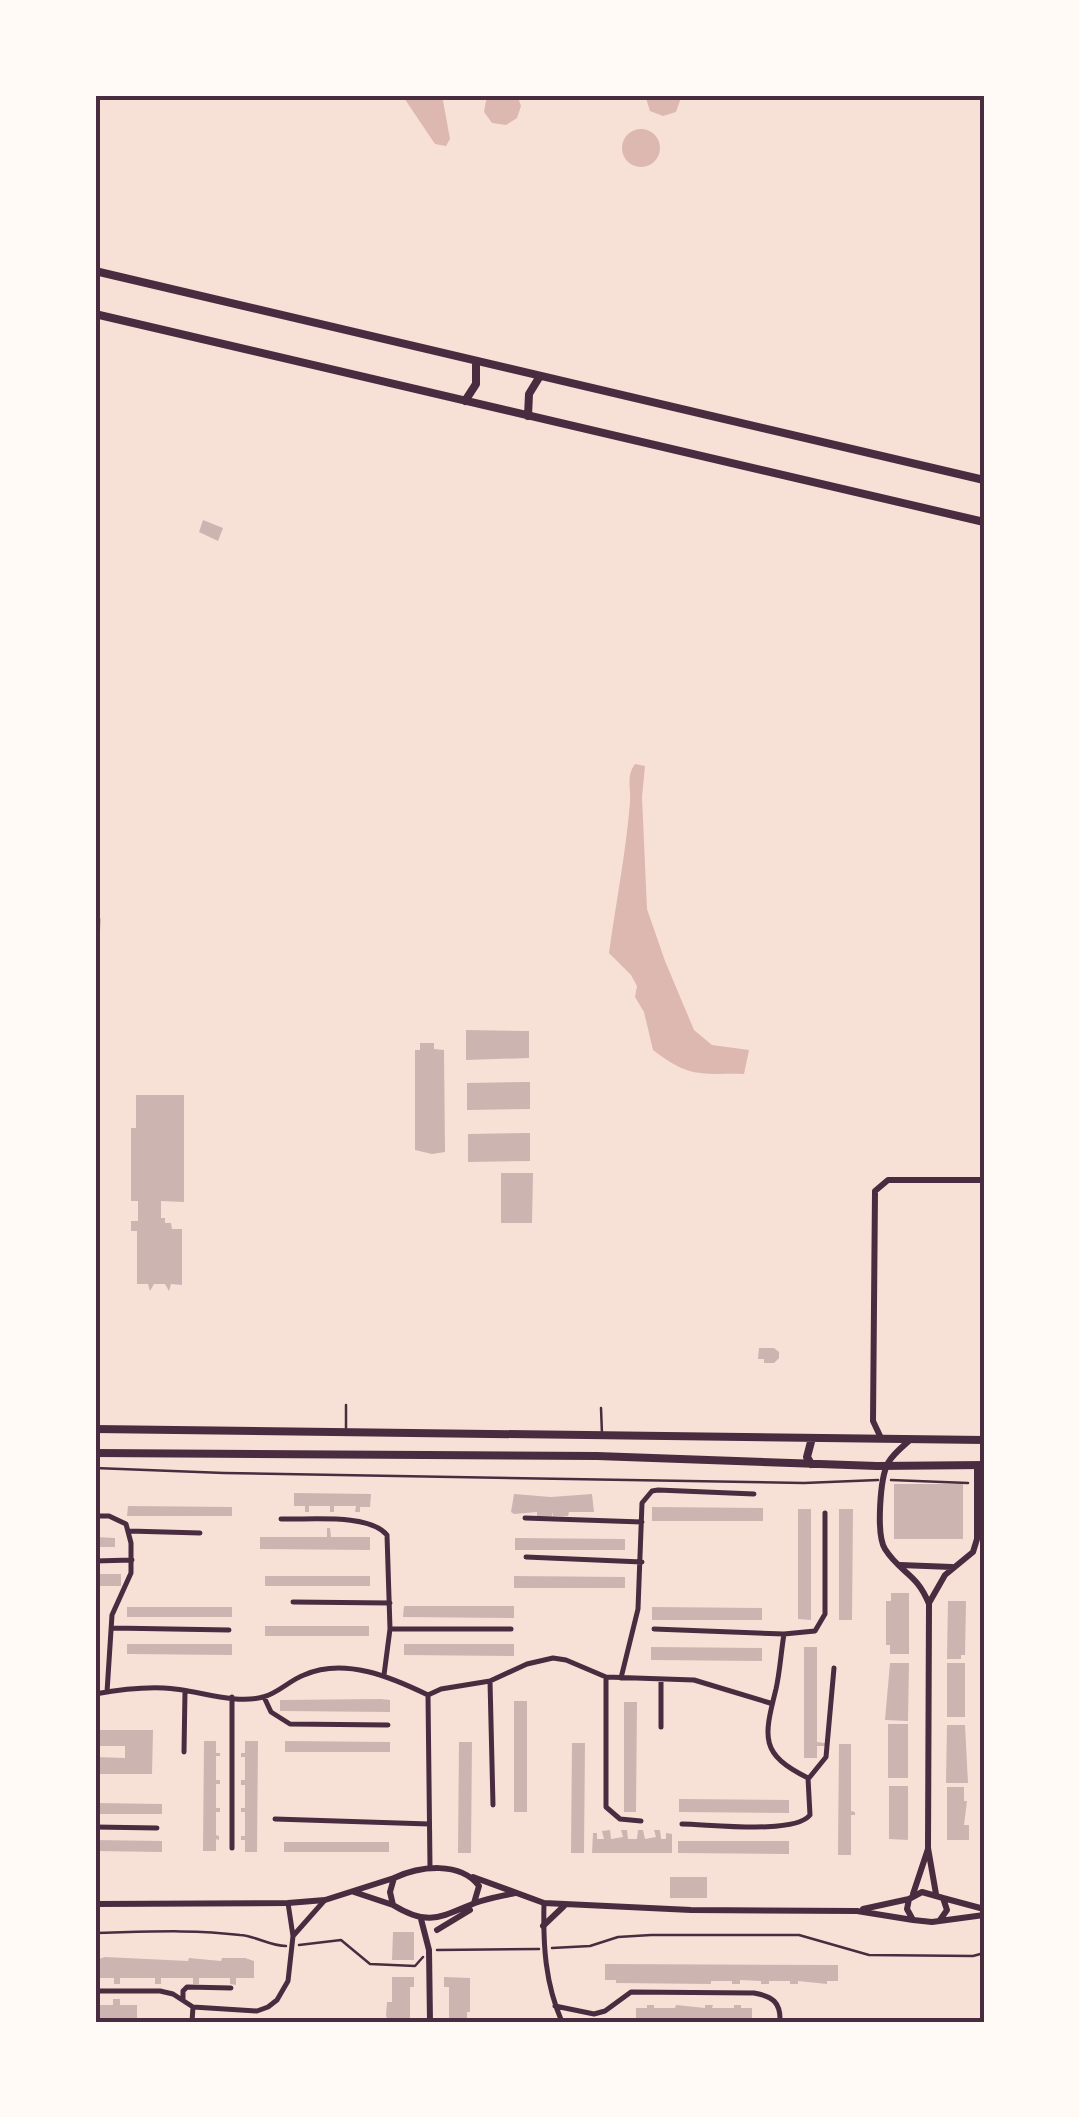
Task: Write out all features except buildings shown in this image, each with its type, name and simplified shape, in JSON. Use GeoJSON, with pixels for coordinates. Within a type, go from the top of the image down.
{"type":"FeatureCollection","features":[{"type":"Feature","properties":{"kind":"main road"},"geometry":{"type":"LineString","coordinates":[[95,271],[984,480]]}},
{"type":"Feature","properties":{"kind":"main road"},"geometry":{"type":"LineString","coordinates":[[95,314],[984,522]]}},
{"type":"Feature","properties":{"kind":"main road"},"geometry":{"type":"LineString","coordinates":[[465,401],[476,384],[476,361]]}},
{"type":"Feature","properties":{"kind":"main road"},"geometry":{"type":"LineString","coordinates":[[528,416],[529,394],[540,376]]}},
{"type":"Feature","properties":{"kind":"main road"},"geometry":{"type":"LineString","coordinates":[[95,1428],[984,1440]]}},
{"type":"Feature","properties":{"kind":"main road"},"geometry":{"type":"LineString","coordinates":[[811,1464],[806,1457],[812,1438]]}},
{"type":"Feature","properties":{"kind":"main road"},"geometry":{"type":"LineString","coordinates":[[95,1454],[597,1456],[886,1466],[981,1465]]}},
{"type":"Feature","properties":{"kind":"street"},"geometry":{"type":"LineString","coordinates":[[881,1438],[873,1421],[875,1191],[888,1180],[984,1180]]}},
{"type":"Feature","properties":{"kind":"street"},"geometry":{"type":"LineString","coordinates":[[862,1438],[873,1421]]}},
{"type":"Feature","properties":{"kind":"street"},"geometry":{"type":"LineString","coordinates":[[911,1439],[886,1466],[880,1536],[886,1551],[914,1576],[928,1604],[928,1848],[947,1910],[940,1920]]}},
{"type":"Feature","properties":{"kind":"street"},"geometry":{"type":"LineString","coordinates":[[928,1604],[937,1586],[973,1552],[981,1465]]}},
{"type":"Feature","properties":{"kind":"street"},"geometry":{"type":"LineString","coordinates":[[621,1678],[638,1608],[642,1503],[652,1491],[754,1494]]}},
{"type":"Feature","properties":{"kind":"street"},"geometry":{"type":"LineString","coordinates":[[654,1629],[784,1634],[815,1631],[824,1618],[826,1513]]}},
{"type":"Feature","properties":{"kind":"street"},"geometry":{"type":"LineString","coordinates":[[95,1516],[118,1518],[129,1531],[132,1560],[128,1585],[112,1615],[107,1692]]}},
{"type":"Feature","properties":{"kind":"street"},"geometry":{"type":"LineString","coordinates":[[526,1518],[642,1522]]}},
{"type":"Feature","properties":{"kind":"street"},"geometry":{"type":"LineString","coordinates":[[280,1519],[362,1521],[381,1528],[388,1538],[390,1630],[384,1675]]}},
{"type":"Feature","properties":{"kind":"street"},"geometry":{"type":"LineString","coordinates":[[129,1531],[200,1532]]}},
{"type":"Feature","properties":{"kind":"street"},"geometry":{"type":"LineString","coordinates":[[526,1558],[642,1562]]}},
{"type":"Feature","properties":{"kind":"street"},"geometry":{"type":"LineString","coordinates":[[95,1561],[132,1560]]}},
{"type":"Feature","properties":{"kind":"street"},"geometry":{"type":"LineString","coordinates":[[899,1565],[955,1567]]}},
{"type":"Feature","properties":{"kind":"street"},"geometry":{"type":"LineString","coordinates":[[293,1602],[390,1603]]}},
{"type":"Feature","properties":{"kind":"street"},"geometry":{"type":"LineString","coordinates":[[112,1628],[229,1630]]}},
{"type":"Feature","properties":{"kind":"street"},"geometry":{"type":"LineString","coordinates":[[390,1630],[511,1630]]}},
{"type":"Feature","properties":{"kind":"street"},"geometry":{"type":"LineString","coordinates":[[784,1634],[770,1704],[768,1744],[774,1756],[788,1768],[808,1778]]}},
{"type":"Feature","properties":{"kind":"street"},"geometry":{"type":"LineString","coordinates":[[428,1696],[441,1688],[490,1681],[527,1664],[553,1658],[606,1677],[694,1680],[770,1704]]}},
{"type":"Feature","properties":{"kind":"street"},"geometry":{"type":"LineString","coordinates":[[95,1694],[164,1688],[264,1697],[319,1668],[334,1668],[384,1675],[428,1696]]}},
{"type":"Feature","properties":{"kind":"street"},"geometry":{"type":"LineString","coordinates":[[682,1824],[796,1824],[810,1815],[808,1778],[826,1757],[834,1668]]}},
{"type":"Feature","properties":{"kind":"street"},"geometry":{"type":"LineString","coordinates":[[606,1677],[606,1807],[620,1820],[642,1821]]}},
{"type":"Feature","properties":{"kind":"street"},"geometry":{"type":"LineString","coordinates":[[661,1680],[661,1727]]}},
{"type":"Feature","properties":{"kind":"street"},"geometry":{"type":"LineString","coordinates":[[490,1681],[493,1805]]}},
{"type":"Feature","properties":{"kind":"street"},"geometry":{"type":"LineString","coordinates":[[184,1752],[185,1691]]}},
{"type":"Feature","properties":{"kind":"street"},"geometry":{"type":"LineString","coordinates":[[428,1696],[430,1867]]}},
{"type":"Feature","properties":{"kind":"street"},"geometry":{"type":"LineString","coordinates":[[232,1697],[232,1848]]}},
{"type":"Feature","properties":{"kind":"street"},"geometry":{"type":"LineString","coordinates":[[264,1697],[271,1712],[290,1724],[388,1725]]}},
{"type":"Feature","properties":{"kind":"street"},"geometry":{"type":"LineString","coordinates":[[275,1819],[429,1824]]}},
{"type":"Feature","properties":{"kind":"street"},"geometry":{"type":"LineString","coordinates":[[95,1827],[157,1828]]}},
{"type":"Feature","properties":{"kind":"street"},"geometry":{"type":"LineString","coordinates":[[913,1920],[907,1909],[928,1848]]}},
{"type":"Feature","properties":{"kind":"street"},"geometry":{"type":"LineString","coordinates":[[95,1904],[325,1900],[430,1867],[473,1877],[544,1902],[565,1904],[857,1911],[913,1920],[940,1920],[984,1912]]}},
{"type":"Feature","properties":{"kind":"street"},"geometry":{"type":"LineString","coordinates":[[473,1877],[480,1886],[474,1904]]}},
{"type":"Feature","properties":{"kind":"street"},"geometry":{"type":"LineString","coordinates":[[392,1905],[394,1878]]}},
{"type":"Feature","properties":{"kind":"street"},"geometry":{"type":"LineString","coordinates":[[353,1892],[392,1905],[422,1923],[429,1950],[430,2022]]}},
{"type":"Feature","properties":{"kind":"street"},"geometry":{"type":"LineString","coordinates":[[857,1911],[922,1892],[984,1912]]}},
{"type":"Feature","properties":{"kind":"street"},"geometry":{"type":"LineString","coordinates":[[380,1901],[422,1923],[516,1893]]}},
{"type":"Feature","properties":{"kind":"street"},"geometry":{"type":"LineString","coordinates":[[292,1936],[325,1900]]}},
{"type":"Feature","properties":{"kind":"street"},"geometry":{"type":"LineString","coordinates":[[437,1930],[486,1900]]}},
{"type":"Feature","properties":{"kind":"street"},"geometry":{"type":"LineString","coordinates":[[544,1902],[543,1949],[562,2022]]}},
{"type":"Feature","properties":{"kind":"street"},"geometry":{"type":"LineString","coordinates":[[95,1990],[160,1991],[183,1999],[193,2008],[256,2012],[277,2000],[288,1981],[292,1936],[288,1903]]}},
{"type":"Feature","properties":{"kind":"street"},"geometry":{"type":"LineString","coordinates":[[544,1926],[565,1904]]}},
{"type":"Feature","properties":{"kind":"street"},"geometry":{"type":"LineString","coordinates":[[429,1950],[442,1918]]}},
{"type":"Feature","properties":{"kind":"street"},"geometry":{"type":"LineString","coordinates":[[183,1999],[182,1991],[191,1986],[232,1988]]}},
{"type":"Feature","properties":{"kind":"street"},"geometry":{"type":"LineString","coordinates":[[555,2006],[594,2014],[631,1992],[754,1992],[776,2003],[780,2022]]}},
{"type":"Feature","properties":{"kind":"street"},"geometry":{"type":"LineString","coordinates":[[192,2022],[193,2008]]}},
{"type":"Feature","properties":{"kind":"lane"},"geometry":{"type":"LineString","coordinates":[[95,1116],[97,920]]}},
{"type":"Feature","properties":{"kind":"lane"},"geometry":{"type":"LineString","coordinates":[[346,1405],[346,1431]]}},
{"type":"Feature","properties":{"kind":"lane"},"geometry":{"type":"LineString","coordinates":[[602,1408],[602,1435]]}},
{"type":"Feature","properties":{"kind":"path"},"geometry":{"type":"LineString","coordinates":[[95,1468],[978,1484]]}},
{"type":"Feature","properties":{"kind":"shaded area"},"geometry":{"type":"Polygon","coordinates":[[[402,95],[442,95],[450,139],[446,146],[435,144],[402,95]]]}},
{"type":"Feature","properties":{"kind":"shaded area"},"geometry":{"type":"Polygon","coordinates":[[[487,95],[517,95],[521,106],[517,118],[506,125],[492,123],[484,112],[487,95]]]}},
{"type":"Feature","properties":{"kind":"shaded area"},"geometry":{"type":"Polygon","coordinates":[[[645,95],[682,95],[676,112],[663,116],[650,111],[645,95]]]}},
{"type":"Feature","properties":{"kind":"shaded area"},"geometry":{"type":"Polygon","coordinates":[[[641,129],[654,135],[660,148],[654,161],[641,167],[628,161],[622,148],[628,135],[641,129]]]}},
{"type":"Feature","properties":{"kind":"shaded area"},"geometry":{"type":"Polygon","coordinates":[[[635,764],[645,766],[642,797],[647,909],[665,961],[694,1030],[712,1045],[749,1050],[744,1074],[687,1070],[653,1050],[644,1012],[635,997],[637,986],[609,953],[628,821],[630,777],[635,764]]]}}]}
